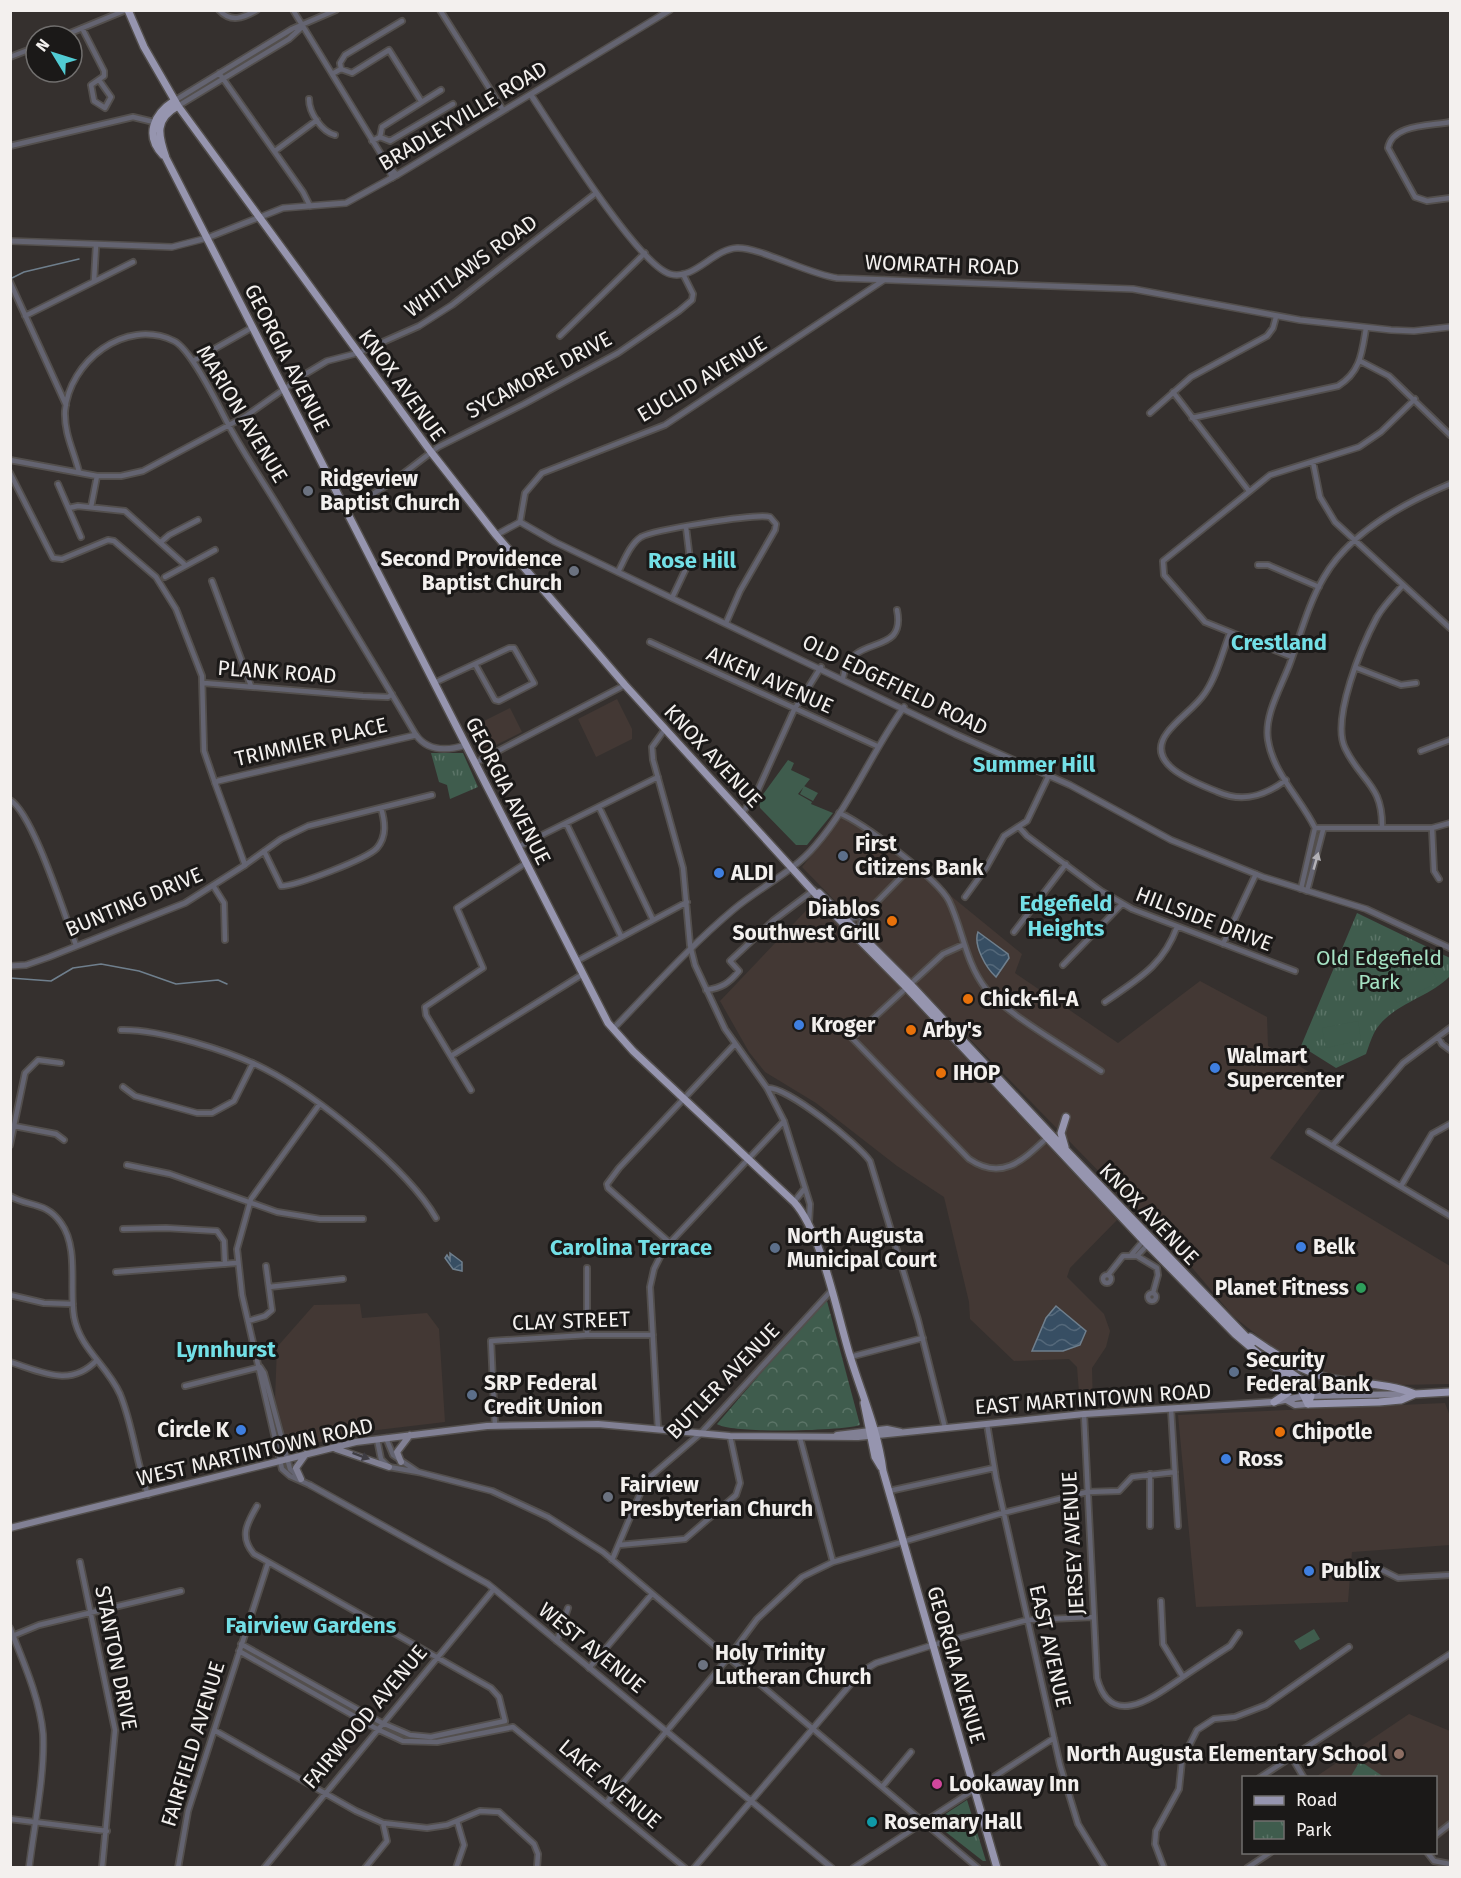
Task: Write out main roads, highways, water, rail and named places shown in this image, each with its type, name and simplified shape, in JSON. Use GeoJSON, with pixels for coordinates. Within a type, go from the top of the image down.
{"type":"FeatureCollection","features":[{"type":"Feature","properties":{"kind":"main road","name":"KNOX AVENUE"},"geometry":{"type":"LineString","coordinates":[[127,10],[144,47],[176,103],[431,452],[496,536],[625,685],[832,912],[909,986]]}},
{"type":"Feature","properties":{"kind":"main road","name":"GEORGIA AVENUE"},"geometry":{"type":"LineString","coordinates":[[176,103],[164,107],[154,122],[154,142],[166,158],[613,1029],[682,1098],[794,1202],[808,1222],[864,1398],[872,1433],[997,1868]]}},
{"type":"Feature","properties":{"kind":"main road","name":"GEORGIA AVENUE"},"geometry":{"type":"LineString","coordinates":[[166,158],[158,132],[165,115],[176,103]]}},
{"type":"Feature","properties":{"kind":"main road","name":"KNOX AVENUE"},"geometry":{"type":"LineString","coordinates":[[814,890],[828,899],[1148,1240],[1260,1350],[1307,1383],[1308,1399]]}},
{"type":"Feature","properties":{"kind":"main road"},"geometry":{"type":"LineString","coordinates":[[1066,1117],[1061,1133],[1068,1152]]}},
{"type":"Feature","properties":{"kind":"main road","name":"KNOX AVENUE"},"geometry":{"type":"LineString","coordinates":[[1048,1136],[1068,1152],[1235,1334],[1286,1377],[1308,1399]]}},
{"type":"Feature","properties":{"kind":"main road"},"geometry":{"type":"LineString","coordinates":[[1244,1333],[1283,1360],[1314,1373],[1366,1385],[1403,1389],[1415,1394]]}},
{"type":"Feature","properties":{"kind":"main road"},"geometry":{"type":"LineString","coordinates":[[1274,1402],[1289,1392],[1286,1377]]}},
{"type":"Feature","properties":{"kind":"main road","name":"EAST MARTINTOWN ROAD"},"geometry":{"type":"LineString","coordinates":[[872,1433],[1084,1414],[1308,1399],[1379,1402],[1401,1400],[1415,1394],[1450,1392]]}},
{"type":"Feature","properties":{"kind":"main road","name":"WEST MARTINTOWN ROAD"},"geometry":{"type":"LineString","coordinates":[[10,1528],[306,1454],[377,1439],[410,1435],[495,1426],[592,1424],[730,1436],[800,1438],[872,1433]]}},
{"type":"Feature","properties":{"kind":"main road"},"geometry":{"type":"LineString","coordinates":[[401,1462],[397,1452],[410,1435]]}},
{"type":"Feature","properties":{"kind":"main road"},"geometry":{"type":"LineString","coordinates":[[333,1448],[389,1467]]}},
{"type":"Feature","properties":{"kind":"main road"},"geometry":{"type":"LineString","coordinates":[[301,1479],[296,1468],[306,1454]]}},
{"type":"Feature","properties":{"kind":"water"},"geometry":{"type":"Polygon","coordinates":[[[978,932],[1008,954],[1009,958],[996,977],[981,956],[977,943],[978,932]]]}},
{"type":"Feature","properties":{"kind":"water"},"geometry":{"type":"Polygon","coordinates":[[[450,1253],[462,1262],[462,1271],[453,1269],[445,1258],[447,1255],[450,1260],[450,1253]]]}},
{"type":"Feature","properties":{"kind":"water"},"geometry":{"type":"Polygon","coordinates":[[[1056,1306],[1086,1331],[1080,1345],[1063,1351],[1032,1351],[1046,1318],[1056,1306]]]}},
{"type":"Feature","properties":{"kind":"waterway"},"geometry":{"type":"LineString","coordinates":[[10,279],[24,272],[79,259]]}},
{"type":"Feature","properties":{"kind":"waterway"},"geometry":{"type":"LineString","coordinates":[[10,978],[51,981],[73,968],[101,964],[139,971],[176,984],[218,980],[227,984]]}},
{"type":"Feature","properties":{"kind":"place","name":"Ridgeview Baptist Church"},"geometry":{"type":"Point","coordinates":[308,491]}},
{"type":"Feature","properties":{"kind":"place","name":"Second Providence Baptist Church"},"geometry":{"type":"Point","coordinates":[574,571]}},
{"type":"Feature","properties":{"kind":"place","name":"First Citizens Bank"},"geometry":{"type":"Point","coordinates":[843,856]}},
{"type":"Feature","properties":{"kind":"place","name":"ALDI"},"geometry":{"type":"Point","coordinates":[719,873]}},
{"type":"Feature","properties":{"kind":"place","name":"Diablos Southwest Grill"},"geometry":{"type":"Point","coordinates":[892,921]}},
{"type":"Feature","properties":{"kind":"place","name":"Chick-fil-A"},"geometry":{"type":"Point","coordinates":[968,999]}},
{"type":"Feature","properties":{"kind":"place","name":"Kroger"},"geometry":{"type":"Point","coordinates":[799,1025]}},
{"type":"Feature","properties":{"kind":"place","name":"Arby's"},"geometry":{"type":"Point","coordinates":[911,1030]}},
{"type":"Feature","properties":{"kind":"place","name":"Walmart Supercenter"},"geometry":{"type":"Point","coordinates":[1215,1068]}},
{"type":"Feature","properties":{"kind":"place","name":"IHOP"},"geometry":{"type":"Point","coordinates":[941,1073]}},
{"type":"Feature","properties":{"kind":"place","name":"Belk"},"geometry":{"type":"Point","coordinates":[1301,1247]}},
{"type":"Feature","properties":{"kind":"place","name":"North Augusta Municipal Court"},"geometry":{"type":"Point","coordinates":[775,1248]}},
{"type":"Feature","properties":{"kind":"place","name":"Planet Fitness"},"geometry":{"type":"Point","coordinates":[1361,1288]}},
{"type":"Feature","properties":{"kind":"place","name":"Security Federal Bank"},"geometry":{"type":"Point","coordinates":[1234,1372]}},
{"type":"Feature","properties":{"kind":"place","name":"SRP Federal Credit Union"},"geometry":{"type":"Point","coordinates":[472,1395]}},
{"type":"Feature","properties":{"kind":"place","name":"Circle K"},"geometry":{"type":"Point","coordinates":[241,1430]}},
{"type":"Feature","properties":{"kind":"place","name":"Chipotle"},"geometry":{"type":"Point","coordinates":[1280,1432]}},
{"type":"Feature","properties":{"kind":"place","name":"Ross"},"geometry":{"type":"Point","coordinates":[1226,1459]}},
{"type":"Feature","properties":{"kind":"place","name":"Fairview Presbyterian Church"},"geometry":{"type":"Point","coordinates":[608,1497]}},
{"type":"Feature","properties":{"kind":"place","name":"Publix"},"geometry":{"type":"Point","coordinates":[1309,1571]}},
{"type":"Feature","properties":{"kind":"place","name":"Holy Trinity Lutheran Church"},"geometry":{"type":"Point","coordinates":[703,1665]}},
{"type":"Feature","properties":{"kind":"place","name":"North Augusta Elementary School"},"geometry":{"type":"Point","coordinates":[1399,1754]}},
{"type":"Feature","properties":{"kind":"place","name":"Lookaway Inn"},"geometry":{"type":"Point","coordinates":[937,1784]}},
{"type":"Feature","properties":{"kind":"place","name":"Rosemary Hall"},"geometry":{"type":"Point","coordinates":[872,1822]}},
{"type":"Feature","properties":{"kind":"district","name":"Rose Hill"},"geometry":{"type":"Point","coordinates":[692,560]}},
{"type":"Feature","properties":{"kind":"district","name":"Crestland"},"geometry":{"type":"Point","coordinates":[1279,642]}},
{"type":"Feature","properties":{"kind":"district","name":"Summer Hill"},"geometry":{"type":"Point","coordinates":[1034,764]}},
{"type":"Feature","properties":{"kind":"district","name":"Edgefield Heights"},"geometry":{"type":"Point","coordinates":[1066,916]}},
{"type":"Feature","properties":{"kind":"district","name":"Carolina Terrace"},"geometry":{"type":"Point","coordinates":[631,1247]}},
{"type":"Feature","properties":{"kind":"district","name":"Lynnhurst"},"geometry":{"type":"Point","coordinates":[226,1349]}},
{"type":"Feature","properties":{"kind":"district","name":"Fairview Gardens"},"geometry":{"type":"Point","coordinates":[311,1625]}},
{"type":"Feature","properties":{"kind":"park label","name":"Old Edgefield Park"},"geometry":{"type":"Point","coordinates":[1379,970]}}]}
